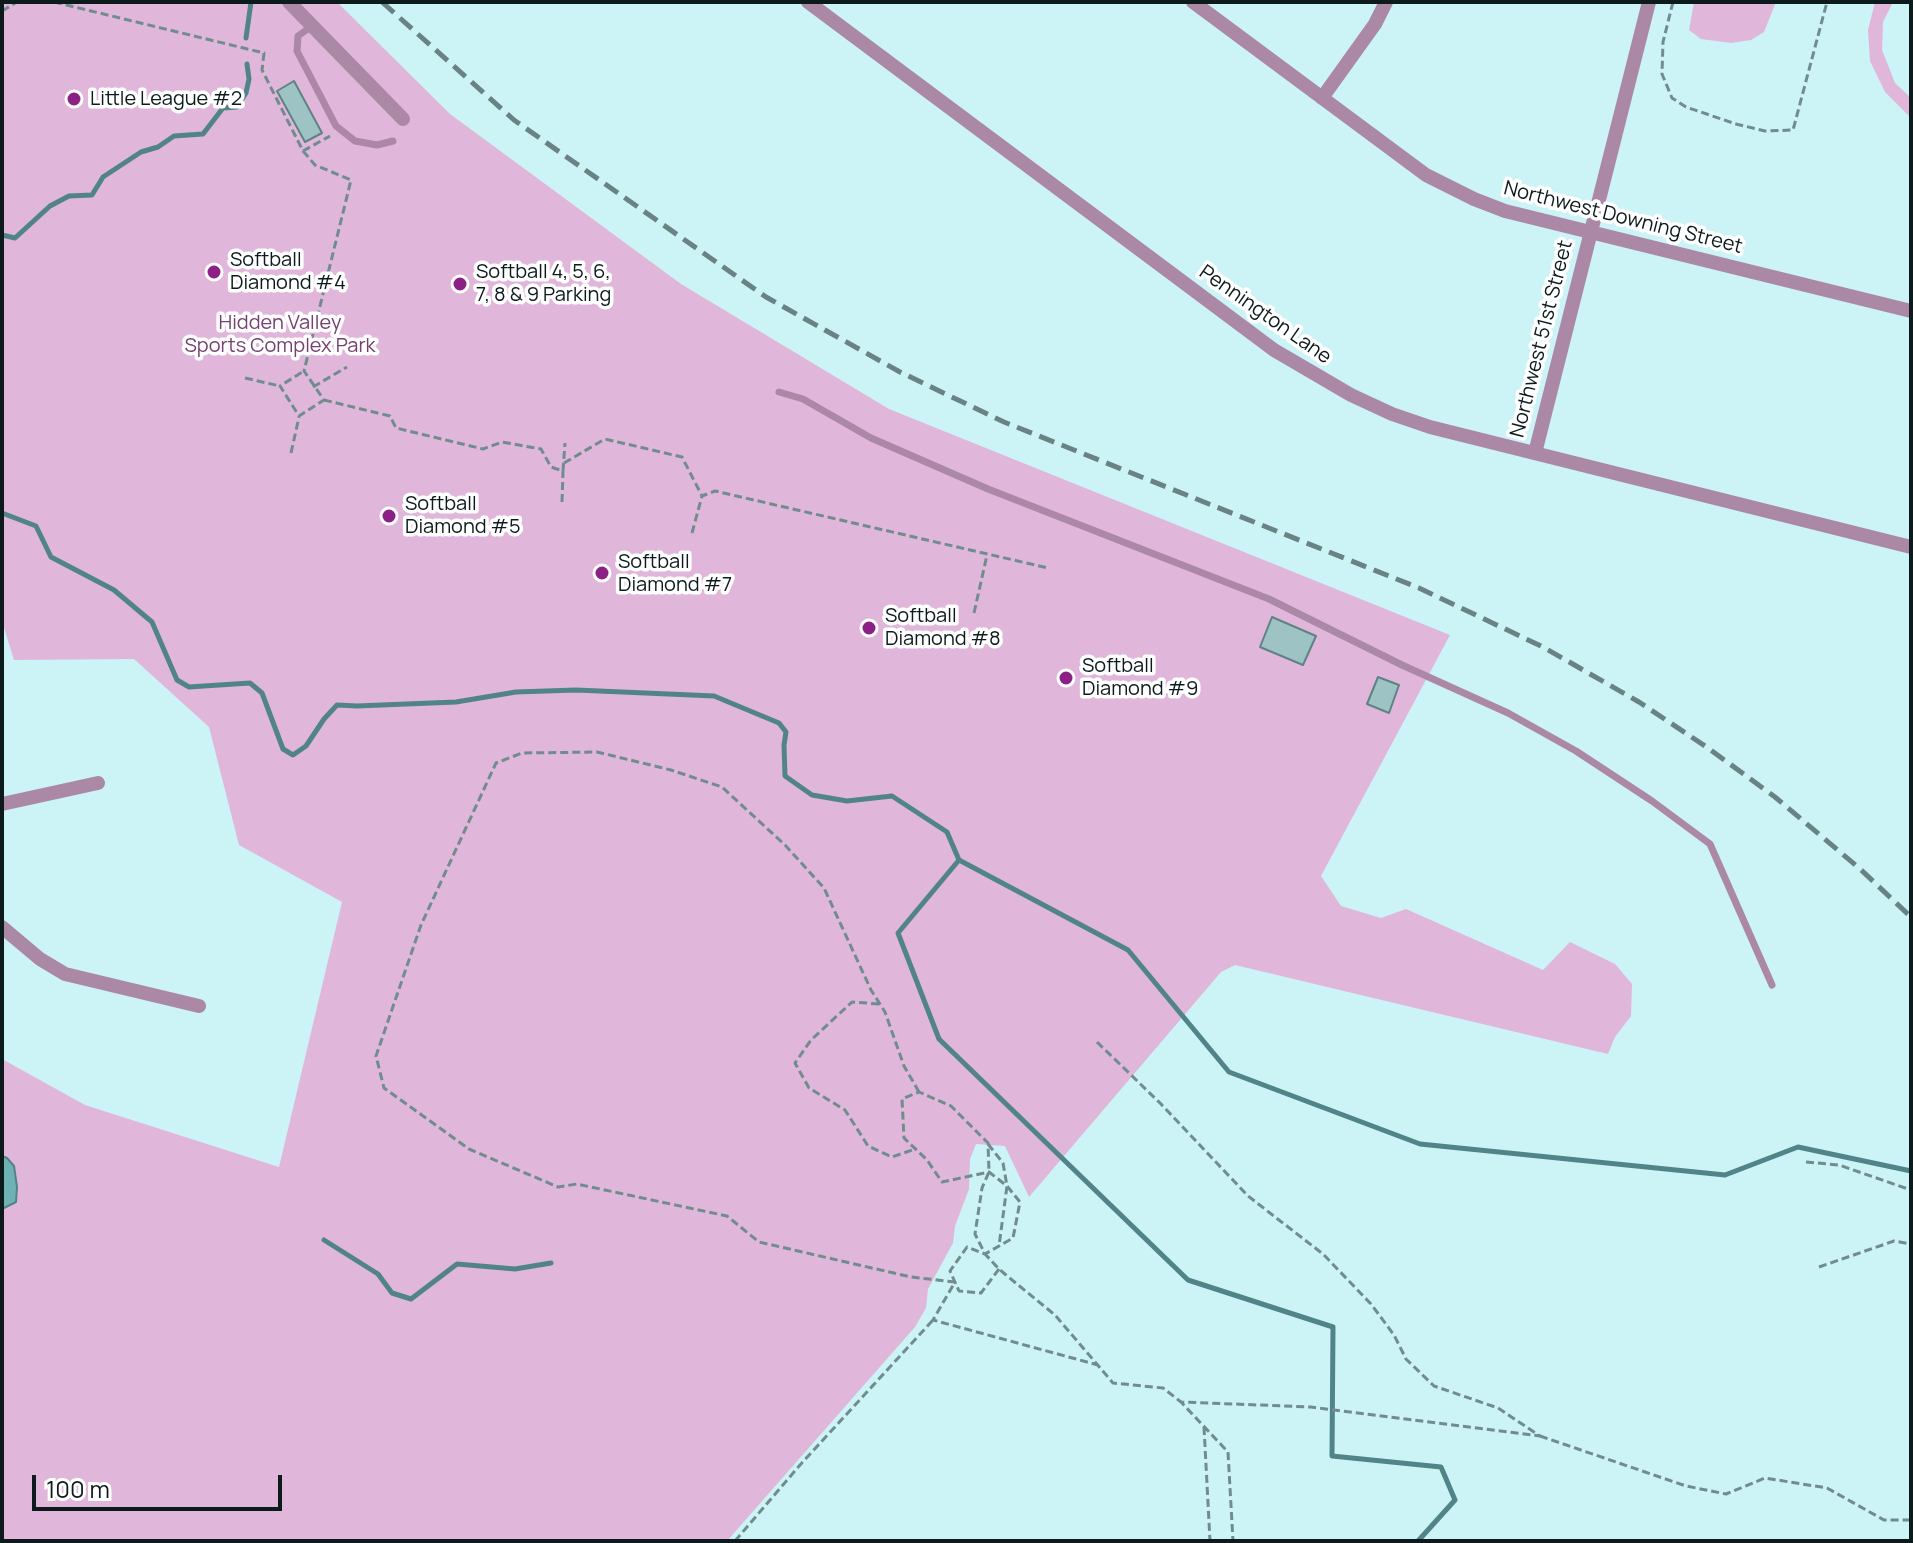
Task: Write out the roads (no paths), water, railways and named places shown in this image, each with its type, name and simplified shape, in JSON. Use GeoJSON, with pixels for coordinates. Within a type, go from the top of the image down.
{"type":"FeatureCollection","features":[{"type":"Feature","properties":{"kind":"street"},"geometry":{"type":"LineString","coordinates":[[289,2],[403,119]]}},
{"type":"Feature","properties":{"kind":"street","name":"Pennington Lane"},"geometry":{"type":"LineString","coordinates":[[808,2],[1262,341],[1306,370],[1392,414],[1430,427],[1911,547]]}},
{"type":"Feature","properties":{"kind":"street","name":"Northwest Downing Street"},"geometry":{"type":"LineString","coordinates":[[1193,2],[1426,175],[1474,199],[1505,211],[1911,311]]}},
{"type":"Feature","properties":{"kind":"street"},"geometry":{"type":"LineString","coordinates":[[1322,98],[1375,24],[1386,2]]}},
{"type":"Feature","properties":{"kind":"street","name":"Northwest 51st Street"},"geometry":{"type":"LineString","coordinates":[[1535,453],[1649,2]]}},
{"type":"Feature","properties":{"kind":"street"},"geometry":{"type":"LineString","coordinates":[[2,804],[98,783]]}},
{"type":"Feature","properties":{"kind":"street"},"geometry":{"type":"LineString","coordinates":[[2,927],[40,959],[65,974],[199,1006]]}},
{"type":"Feature","properties":{"kind":"lane"},"geometry":{"type":"LineString","coordinates":[[312,26],[298,36],[297,51],[336,126],[355,141],[377,145],[393,141]]}},
{"type":"Feature","properties":{"kind":"lane"},"geometry":{"type":"LineString","coordinates":[[779,392],[803,399],[871,438],[988,489],[1269,599],[1508,713],[1576,751],[1710,844],[1772,985]]}},
{"type":"Feature","properties":{"kind":"water"},"geometry":{"type":"Polygon","coordinates":[[[2,1156],[14,1166],[17,1187],[16,1202],[2,1209],[2,1156]]]}},
{"type":"Feature","properties":{"kind":"waterway"},"geometry":{"type":"LineString","coordinates":[[246,38],[251,2]]}},
{"type":"Feature","properties":{"kind":"waterway"},"geometry":{"type":"LineString","coordinates":[[2,235],[15,238],[50,206],[69,196],[92,195],[103,177],[141,152],[158,147],[174,136],[203,134],[223,108],[237,107],[246,93],[249,79],[247,64]]}},
{"type":"Feature","properties":{"kind":"waterway"},"geometry":{"type":"LineString","coordinates":[[2,513],[36,526],[51,557],[114,590],[152,622],[177,680],[189,687],[250,683],[262,693],[283,749],[293,755],[306,746],[337,705],[456,702],[516,692],[576,690],[714,696],[779,723],[786,732],[785,776],[812,795],[847,801],[892,796],[947,832],[959,860],[898,933],[939,1039],[1188,1280],[1333,1327],[1332,1456],[1441,1467],[1455,1500],[1418,1541]]}},
{"type":"Feature","properties":{"kind":"waterway"},"geometry":{"type":"LineString","coordinates":[[959,860],[1128,950],[1229,1072],[1420,1144],[1725,1175],[1798,1147],[1911,1171]]}},
{"type":"Feature","properties":{"kind":"waterway"},"geometry":{"type":"LineString","coordinates":[[324,1240],[378,1274],[392,1293],[411,1299],[457,1264],[515,1269],[551,1263]]}},
{"type":"Feature","properties":{"kind":"railway"},"geometry":{"type":"LineString","coordinates":[[382,2],[514,120],[766,297],[900,372],[1004,422],[1419,588],[1543,647],[1639,702],[1775,797],[1911,917]]}},
{"type":"Feature","properties":{"kind":"place","name":"Little League #2"},"geometry":{"type":"Point","coordinates":[74,99]}},
{"type":"Feature","properties":{"kind":"place","name":"Softball Diamond #4"},"geometry":{"type":"Point","coordinates":[214,272]}},
{"type":"Feature","properties":{"kind":"place","name":"Softball 4, 5, 6, 7, 8 & 9 Parking"},"geometry":{"type":"Point","coordinates":[460,284]}},
{"type":"Feature","properties":{"kind":"place","name":"Softball Diamond #5"},"geometry":{"type":"Point","coordinates":[389,516]}},
{"type":"Feature","properties":{"kind":"place","name":"Softball Diamond #7"},"geometry":{"type":"Point","coordinates":[602,573]}},
{"type":"Feature","properties":{"kind":"place","name":"Softball Diamond #8"},"geometry":{"type":"Point","coordinates":[869,628]}},
{"type":"Feature","properties":{"kind":"place","name":"Softball Diamond #9"},"geometry":{"type":"Point","coordinates":[1066,678]}},
{"type":"Feature","properties":{"kind":"park label","name":"Hidden Valley Sports Complex Park"},"geometry":{"type":"Point","coordinates":[280,334]}}]}
